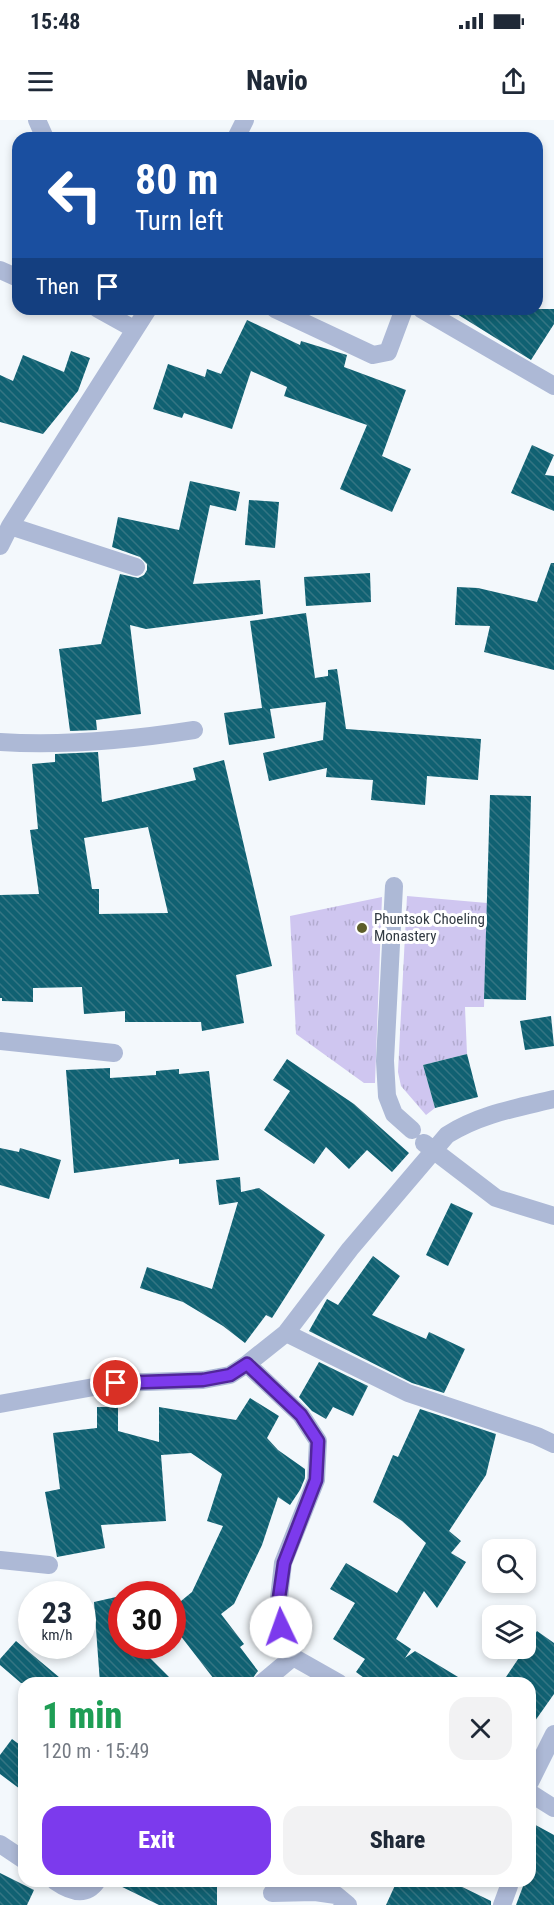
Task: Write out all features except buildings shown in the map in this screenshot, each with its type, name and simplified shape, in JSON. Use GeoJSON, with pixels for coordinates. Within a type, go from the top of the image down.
{"type":"FeatureCollection","features":[{"type":"Feature","properties":{"kind":"street"},"geometry":{"type":"LineString","coordinates":[[109,315],[134,329]]}},
{"type":"Feature","properties":{"kind":"street"},"geometry":{"type":"LineString","coordinates":[[0,546],[10,526],[144,315]]}},
{"type":"Feature","properties":{"kind":"street"},"geometry":{"type":"LineString","coordinates":[[288,315],[373,355],[388,352],[403,315]]}},
{"type":"Feature","properties":{"kind":"street"},"geometry":{"type":"LineString","coordinates":[[431,315],[554,386]]}},
{"type":"Feature","properties":{"kind":"street"},"geometry":{"type":"LineString","coordinates":[[10,526],[136,567]]}},
{"type":"Feature","properties":{"kind":"street"},"geometry":{"type":"LineString","coordinates":[[0,742],[32,744],[136,739],[194,730]]}},
{"type":"Feature","properties":{"kind":"street"},"geometry":{"type":"LineString","coordinates":[[394,886],[386,1061],[387,1096],[394,1114],[423,1141],[496,1198],[554,1216]]}},
{"type":"Feature","properties":{"kind":"street"},"geometry":{"type":"LineString","coordinates":[[0,1041],[114,1053]]}},
{"type":"Feature","properties":{"kind":"street"},"geometry":{"type":"LineString","coordinates":[[0,1404],[116,1383],[203,1380],[230,1375],[286,1333],[350,1249],[423,1141],[447,1135],[464,1124],[484,1116],[554,1099]]}},
{"type":"Feature","properties":{"kind":"street"},"geometry":{"type":"LineString","coordinates":[[286,1333],[408,1393],[537,1436],[554,1444]]}},
{"type":"Feature","properties":{"kind":"street"},"geometry":{"type":"LineString","coordinates":[[247,1364],[301,1415],[318,1441],[316,1480],[284,1563],[279,1598],[281,1627],[293,1656],[329,1677]]}},
{"type":"Feature","properties":{"kind":"street"},"geometry":{"type":"LineString","coordinates":[[0,1560],[50,1565]]}},
{"type":"Feature","properties":{"kind":"street"},"geometry":{"type":"LineString","coordinates":[[269,1677],[293,1656]]}},
{"type":"Feature","properties":{"kind":"street"},"geometry":{"type":"LineString","coordinates":[[536,1770],[554,1734]]}},
{"type":"Feature","properties":{"kind":"street"},"geometry":{"type":"LineString","coordinates":[[536,1797],[554,1808]]}},
{"type":"Feature","properties":{"kind":"street"},"geometry":{"type":"LineString","coordinates":[[0,1844],[18,1856]]}},
{"type":"Feature","properties":{"kind":"street"},"geometry":{"type":"LineString","coordinates":[[63,1887],[69,1891],[82,1891],[91,1887]]}},
{"type":"Feature","properties":{"kind":"street"},"geometry":{"type":"LineString","coordinates":[[502,1905],[509,1887]]}},
{"type":"Feature","properties":{"kind":"street"},"geometry":{"type":"LineString","coordinates":[[272,1893],[315,1892],[336,1895],[348,1905]]}},
{"type":"Feature","properties":{"kind":"green space"},"geometry":{"type":"Polygon","coordinates":[[[407,896],[487,903],[484,1007],[465,1007],[467,1054],[423,1065],[435,1108],[426,1115],[401,1086],[398,1072],[407,896]]]}},
{"type":"Feature","properties":{"kind":"green space"},"geometry":{"type":"Polygon","coordinates":[[[382,897],[375,1083],[364,1083],[296,1034],[290,916],[382,897]]]}},
{"type":"Feature","properties":{"kind":"place","name":"Phuntsok Choeling Monastery"},"geometry":{"type":"Point","coordinates":[362,928]}},
{"type":"Feature","properties":{"kind":"route"},"geometry":{"type":"LineString","coordinates":[[116,1383],[203,1380],[230,1375],[247,1364],[301,1415],[318,1441],[316,1480],[284,1563],[279,1598],[281,1627]]}}]}
